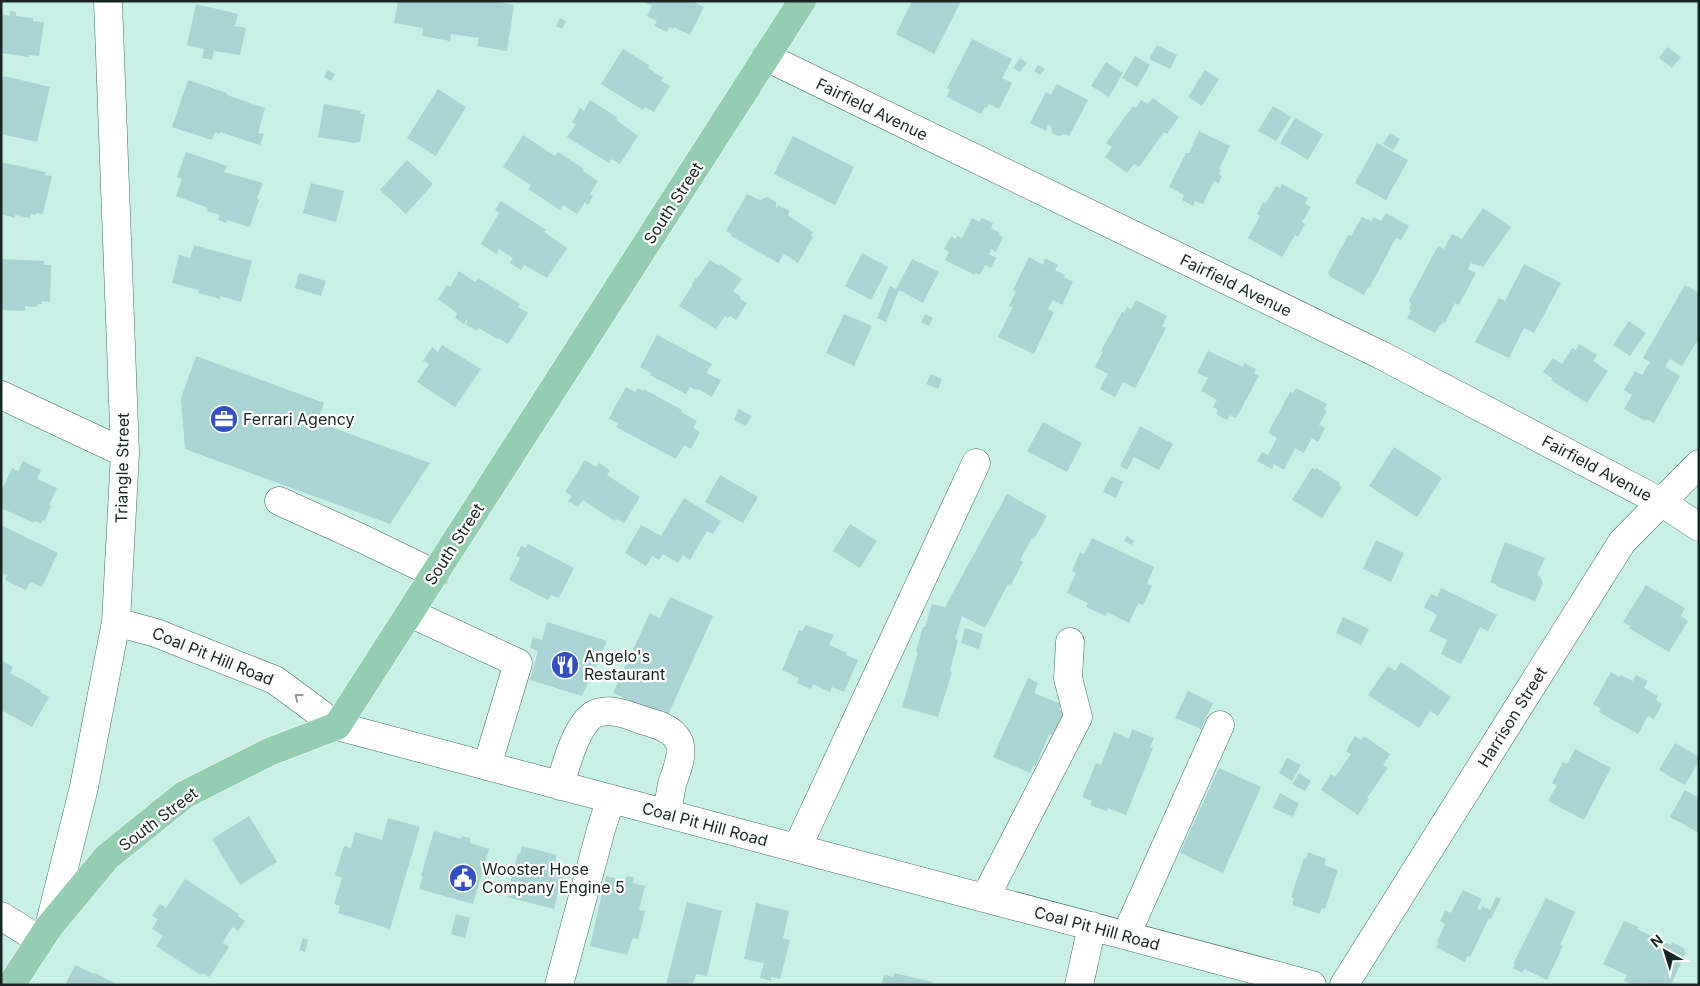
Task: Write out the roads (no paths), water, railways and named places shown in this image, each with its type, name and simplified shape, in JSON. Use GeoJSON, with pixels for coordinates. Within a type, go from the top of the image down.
{"type":"FeatureCollection","features":[{"type":"Feature","properties":{"kind":"main road","name":"South Street"},"geometry":{"type":"LineString","coordinates":[[11,985],[44,934],[107,858],[184,795],[269,752],[337,726],[802,1]]}},
{"type":"Feature","properties":{"kind":"street","name":"Triangle Street"},"geometry":{"type":"LineString","coordinates":[[44,934],[84,787],[116,622],[125,453],[108,1]]}},
{"type":"Feature","properties":{"kind":"street","name":"Fairfield Avenue"},"geometry":{"type":"LineString","coordinates":[[766,58],[1381,355],[1661,502],[1699,527]]}},
{"type":"Feature","properties":{"kind":"street"},"geometry":{"type":"LineString","coordinates":[[1,395],[125,453]]}},
{"type":"Feature","properties":{"kind":"street"},"geometry":{"type":"LineString","coordinates":[[797,848],[976,463]]}},
{"type":"Feature","properties":{"kind":"street","name":"Harrison Street"},"geometry":{"type":"LineString","coordinates":[[1344,985],[1622,542],[1699,464]]}},
{"type":"Feature","properties":{"kind":"street"},"geometry":{"type":"LineString","coordinates":[[279,501],[435,574]]}},
{"type":"Feature","properties":{"kind":"street"},"geometry":{"type":"LineString","coordinates":[[410,613],[518,663],[487,766]]}},
{"type":"Feature","properties":{"kind":"street","name":"Coal Pit Hill Road"},"geometry":{"type":"LineString","coordinates":[[116,622],[156,632],[275,680],[337,726],[1312,985]]}},
{"type":"Feature","properties":{"kind":"street"},"geometry":{"type":"LineString","coordinates":[[985,898],[1078,717],[1068,678],[1070,642]]}},
{"type":"Feature","properties":{"kind":"street"},"geometry":{"type":"LineString","coordinates":[[560,786],[583,723],[596,713],[617,712],[644,720],[670,731],[678,740],[680,762],[672,784],[667,814]]}},
{"type":"Feature","properties":{"kind":"street"},"geometry":{"type":"LineString","coordinates":[[1126,935],[1220,725]]}},
{"type":"Feature","properties":{"kind":"street"},"geometry":{"type":"LineString","coordinates":[[559,985],[611,799]]}},
{"type":"Feature","properties":{"kind":"street"},"geometry":{"type":"LineString","coordinates":[[1,916],[44,934]]}},
{"type":"Feature","properties":{"kind":"street"},"geometry":{"type":"LineString","coordinates":[[1079,985],[1092,926]]}},
{"type":"Feature","properties":{"kind":"place","name":"Ferrari Agency"},"geometry":{"type":"Point","coordinates":[224,419]}},
{"type":"Feature","properties":{"kind":"place","name":"Angelo's Restaurant"},"geometry":{"type":"Point","coordinates":[565,665]}},
{"type":"Feature","properties":{"kind":"place","name":"Wooster Hose Company Engine 5"},"geometry":{"type":"Point","coordinates":[463,878]}}]}
